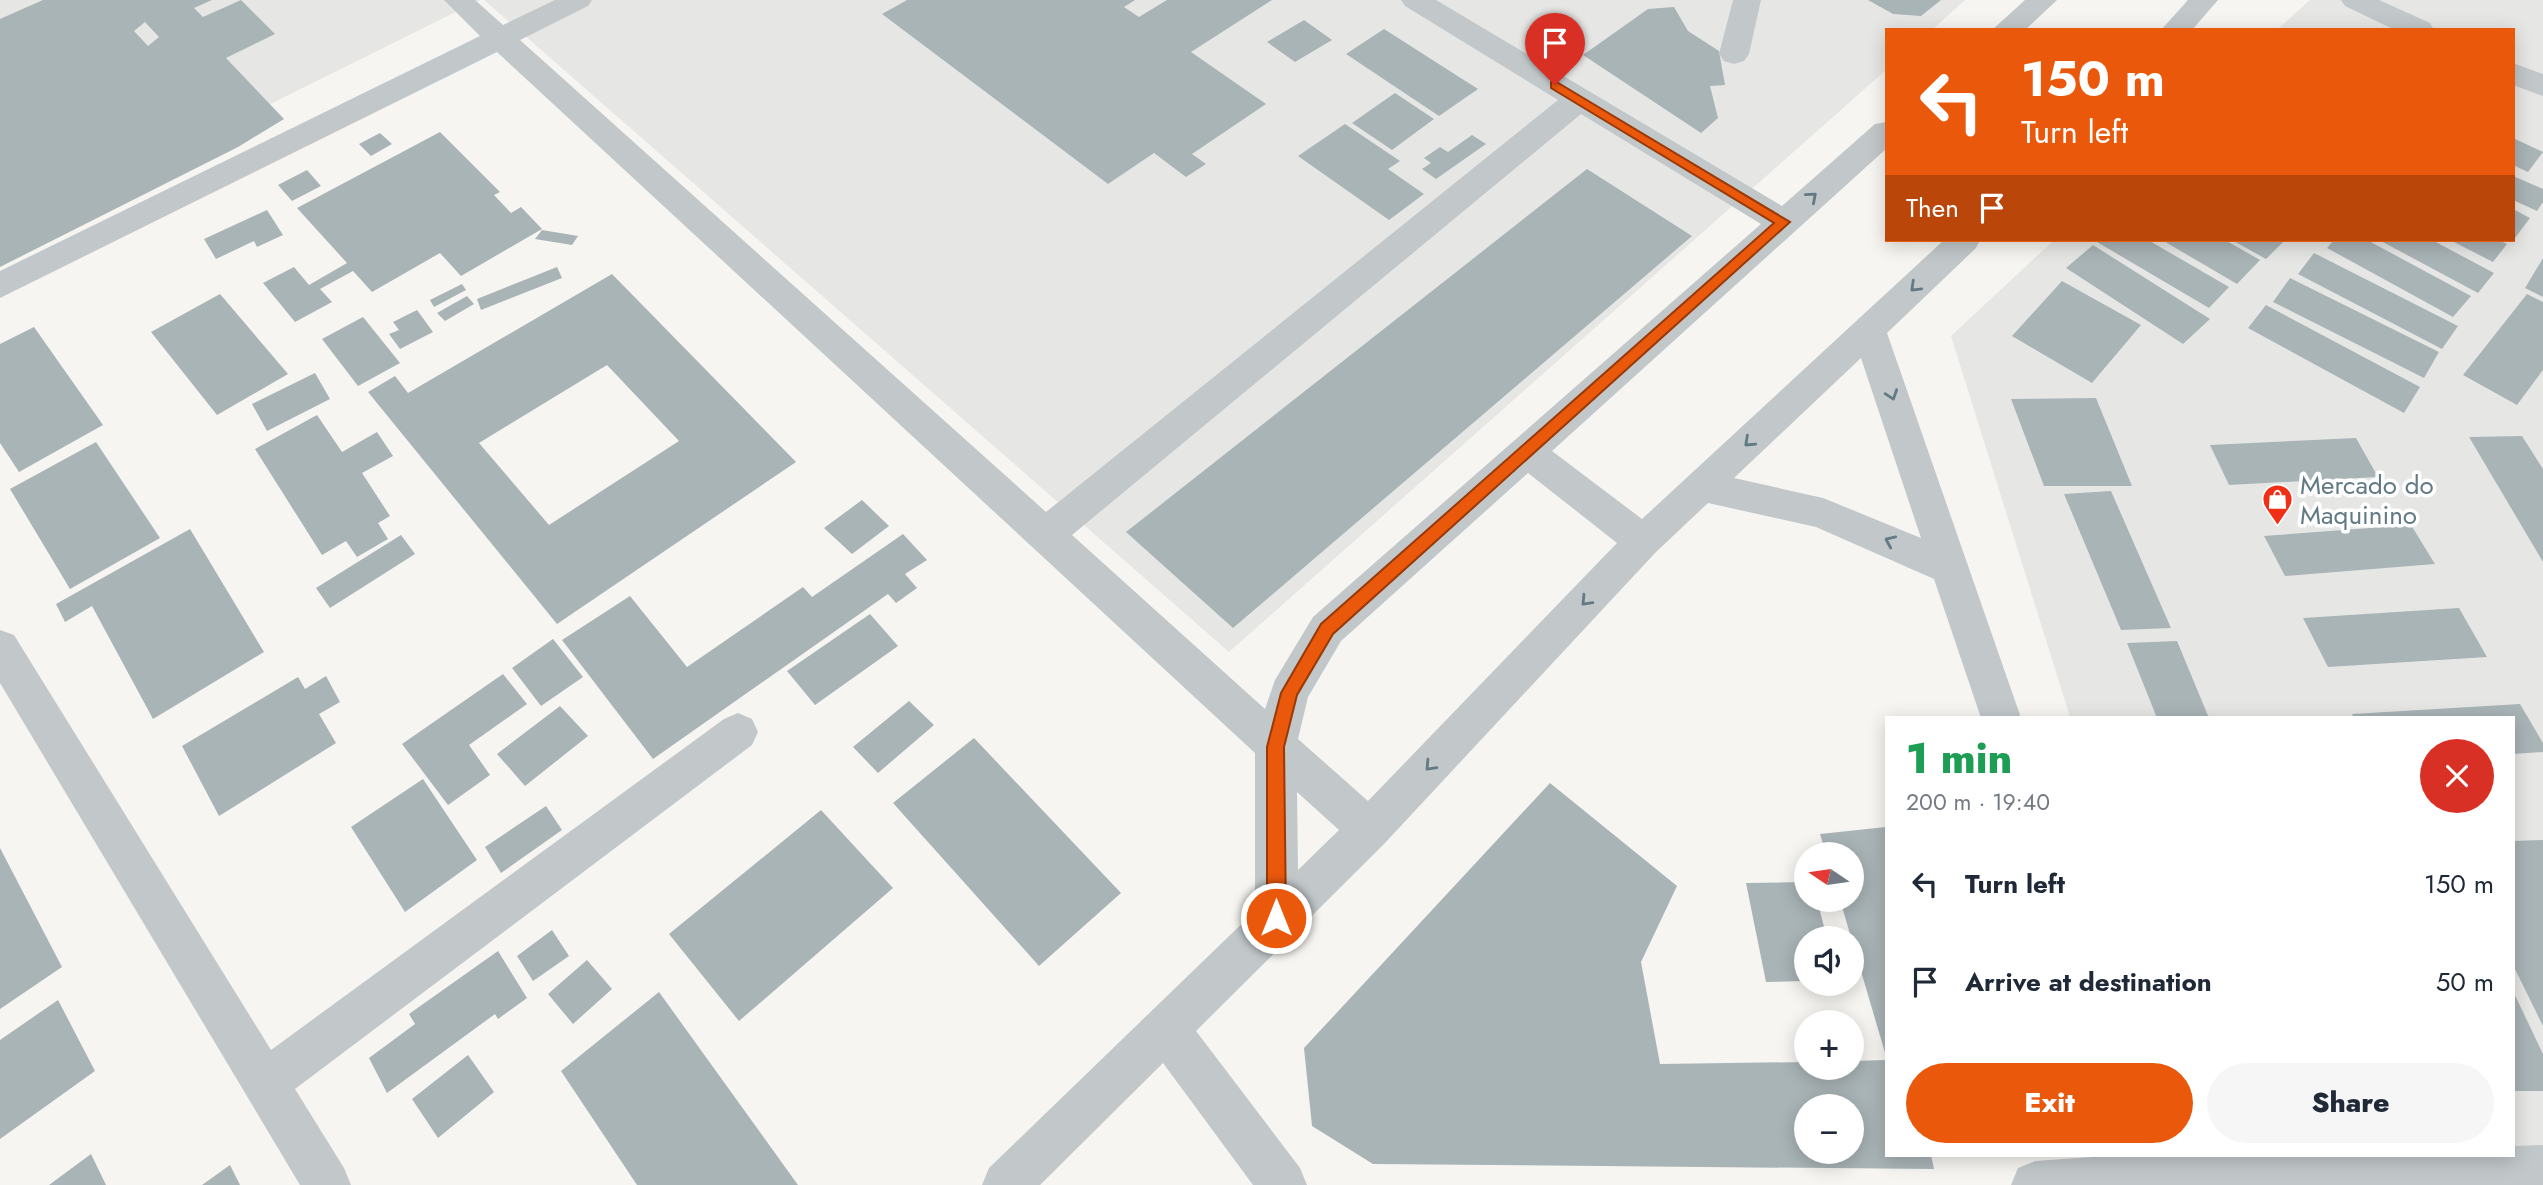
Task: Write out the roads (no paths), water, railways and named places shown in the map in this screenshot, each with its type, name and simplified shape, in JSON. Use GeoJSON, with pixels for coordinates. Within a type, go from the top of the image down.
{"type":"FeatureCollection","features":[{"type":"Feature","properties":{"kind":"street"},"geometry":{"type":"LineString","coordinates":[[458,0],[1369,831]]}},
{"type":"Feature","properties":{"kind":"street"},"geometry":{"type":"LineString","coordinates":[[0,286],[578,0]]}},
{"type":"Feature","properties":{"kind":"street"},"geometry":{"type":"LineString","coordinates":[[1415,0],[1783,222]]}},
{"type":"Feature","properties":{"kind":"street"},"geometry":{"type":"LineString","coordinates":[[1734,54],[1747,0]]}},
{"type":"Feature","properties":{"kind":"street"},"geometry":{"type":"LineString","coordinates":[[2008,28],[2043,0]]}},
{"type":"Feature","properties":{"kind":"street"},"geometry":{"type":"LineString","coordinates":[[2177,28],[2204,0]]}},
{"type":"Feature","properties":{"kind":"street"},"geometry":{"type":"LineString","coordinates":[[2356,0],[2416,28]]}},
{"type":"Feature","properties":{"kind":"street"},"geometry":{"type":"LineString","coordinates":[[2515,74],[2543,86]]}},
{"type":"Feature","properties":{"kind":"street"},"geometry":{"type":"LineString","coordinates":[[1044,536],[1579,99]]}},
{"type":"Feature","properties":{"kind":"street"},"geometry":{"type":"LineString","coordinates":[[1276,918],[1276,747],[1289,693],[1327,629],[1885,133]]}},
{"type":"Feature","properties":{"kind":"street"},"geometry":{"type":"LineString","coordinates":[[1006,1185],[1276,918],[1369,831],[1643,541],[1962,242]]}},
{"type":"Feature","properties":{"kind":"street"},"geometry":{"type":"LineString","coordinates":[[1869,331],[2000,716]]}},
{"type":"Feature","properties":{"kind":"street"},"geometry":{"type":"LineString","coordinates":[[1526,451],[1643,541]]}},
{"type":"Feature","properties":{"kind":"street"},"geometry":{"type":"LineString","coordinates":[[1700,487],[1824,513],[1952,569]]}},
{"type":"Feature","properties":{"kind":"street"},"geometry":{"type":"LineString","coordinates":[[0,648],[327,1185]]}},
{"type":"Feature","properties":{"kind":"street"},"geometry":{"type":"LineString","coordinates":[[265,1083],[738,732]]}},
{"type":"Feature","properties":{"kind":"street"},"geometry":{"type":"LineString","coordinates":[[1165,1028],[1283,1185]]}},
{"type":"Feature","properties":{"kind":"street"},"geometry":{"type":"LineString","coordinates":[[2035,1185],[2151,1172],[2543,1169]]}},
{"type":"Feature","properties":{"kind":"place","name":"Mercado do Maquinino"},"geometry":{"type":"Point","coordinates":[2277,527]}}]}
